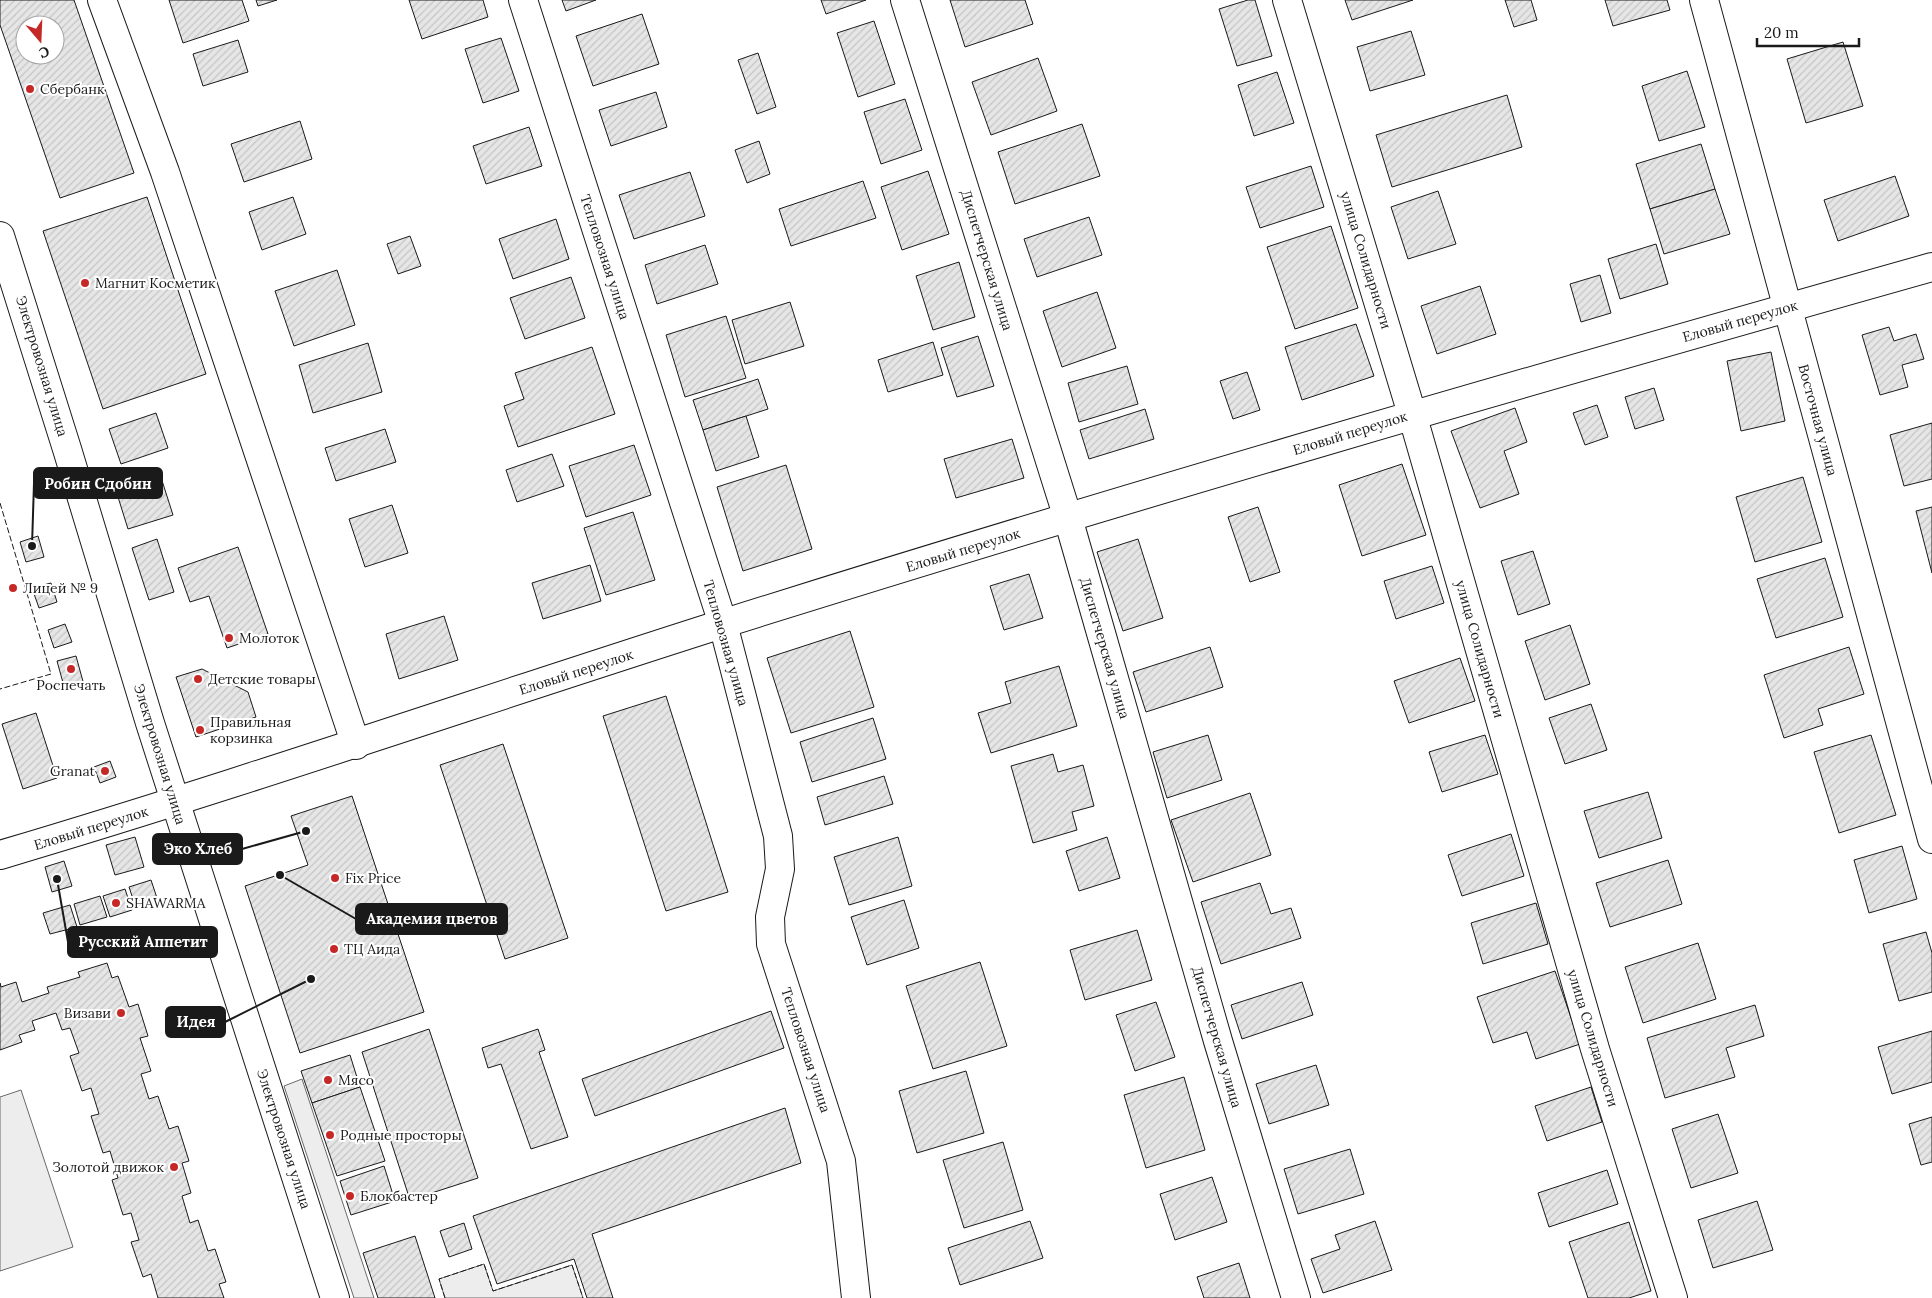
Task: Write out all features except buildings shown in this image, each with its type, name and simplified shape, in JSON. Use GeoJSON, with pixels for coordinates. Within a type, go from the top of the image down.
{"type":"FeatureCollection","features":[{"type":"Feature","properties":{"kind":"street"},"geometry":{"type":"LineString","coordinates":[[102,0],[164,172],[356,745]]}},
{"type":"Feature","properties":{"kind":"street","name":"Тепловозная улица"},"geometry":{"type":"LineString","coordinates":[[523,0],[723,624],[778,836],[780,869],[770,918],[771,944],[841,1161],[856,1298]]}},
{"type":"Feature","properties":{"kind":"street","name":"Диспетчерская улица"},"geometry":{"type":"LineString","coordinates":[[905,0],[1068,518],[1218,1041],[1296,1298]]}},
{"type":"Feature","properties":{"kind":"street","name":"улица Солидарности"},"geometry":{"type":"LineString","coordinates":[[1287,0],[1412,414],[1595,1050],[1673,1298]]}},
{"type":"Feature","properties":{"kind":"street","name":"Восточная улица"},"geometry":{"type":"LineString","coordinates":[[1704,0],[1932,840]]}},
{"type":"Feature","properties":{"kind":"street","name":"Электровозная улица"},"geometry":{"type":"LineString","coordinates":[[0,236],[175,802],[335,1298]]}},
{"type":"Feature","properties":{"kind":"street","name":"Еловый переулок"},"geometry":{"type":"LineString","coordinates":[[0,855],[356,745],[723,624],[1068,518],[1412,414],[1932,267]]}},
{"type":"Feature","properties":{"kind":"shaded area"},"geometry":{"type":"Polygon","coordinates":[[[302,1079],[374,1298],[354,1298],[284,1086],[302,1079]]]}},
{"type":"Feature","properties":{"kind":"shaded area"},"geometry":{"type":"Polygon","coordinates":[[[21,1090],[73,1247],[0,1271],[0,1097],[21,1090]]]}},
{"type":"Feature","properties":{"kind":"shaded area"},"geometry":{"type":"Polygon","coordinates":[[[484,1264],[493,1291],[572,1265],[583,1298],[445,1298],[439,1279],[484,1264]]]}},
{"type":"Feature","properties":{"kind":"fence"},"geometry":{"type":"LineString","coordinates":[[0,503],[51,674],[0,689]]}},
{"type":"Feature","properties":{"kind":"fence"},"geometry":{"type":"LineString","coordinates":[[445,1298],[439,1279],[484,1264],[493,1291],[572,1265],[583,1298]]}},
{"type":"Feature","properties":{"kind":"place","name":"Сбербанк"},"geometry":{"type":"Point","coordinates":[30,89]}},
{"type":"Feature","properties":{"kind":"place","name":"Магнит Косметик"},"geometry":{"type":"Point","coordinates":[85,283]}},
{"type":"Feature","properties":{"kind":"place","name":"Робин Сдобин"},"geometry":{"type":"Point","coordinates":[32,546]}},
{"type":"Feature","properties":{"kind":"place","name":"Лицей № 9"},"geometry":{"type":"Point","coordinates":[13,588]}},
{"type":"Feature","properties":{"kind":"place","name":"Молоток"},"geometry":{"type":"Point","coordinates":[229,638]}},
{"type":"Feature","properties":{"kind":"place","name":"Роспечать"},"geometry":{"type":"Point","coordinates":[71,669]}},
{"type":"Feature","properties":{"kind":"place","name":"Детские товары"},"geometry":{"type":"Point","coordinates":[198,679]}},
{"type":"Feature","properties":{"kind":"place","name":"Правильная корзинка"},"geometry":{"type":"Point","coordinates":[200,730]}},
{"type":"Feature","properties":{"kind":"place","name":"Granat"},"geometry":{"type":"Point","coordinates":[105,771]}},
{"type":"Feature","properties":{"kind":"place","name":"Эко Хлеб"},"geometry":{"type":"Point","coordinates":[306,831]}},
{"type":"Feature","properties":{"kind":"place","name":"Академия цветов"},"geometry":{"type":"Point","coordinates":[280,875]}},
{"type":"Feature","properties":{"kind":"place","name":"Fix Price"},"geometry":{"type":"Point","coordinates":[335,878]}},
{"type":"Feature","properties":{"kind":"place","name":"Русский Аппетит"},"geometry":{"type":"Point","coordinates":[57,879]}},
{"type":"Feature","properties":{"kind":"place","name":"SHAWARMA"},"geometry":{"type":"Point","coordinates":[116,903]}},
{"type":"Feature","properties":{"kind":"place","name":"ТЦ Аида"},"geometry":{"type":"Point","coordinates":[334,949]}},
{"type":"Feature","properties":{"kind":"place","name":"Идея"},"geometry":{"type":"Point","coordinates":[311,979]}},
{"type":"Feature","properties":{"kind":"place","name":"Визави"},"geometry":{"type":"Point","coordinates":[121,1013]}},
{"type":"Feature","properties":{"kind":"place","name":"Мясо"},"geometry":{"type":"Point","coordinates":[328,1080]}},
{"type":"Feature","properties":{"kind":"place","name":"Родные просторы"},"geometry":{"type":"Point","coordinates":[330,1135]}},
{"type":"Feature","properties":{"kind":"place","name":"Золотой движок"},"geometry":{"type":"Point","coordinates":[174,1167]}},
{"type":"Feature","properties":{"kind":"place","name":"Блокбастер"},"geometry":{"type":"Point","coordinates":[350,1196]}}]}
